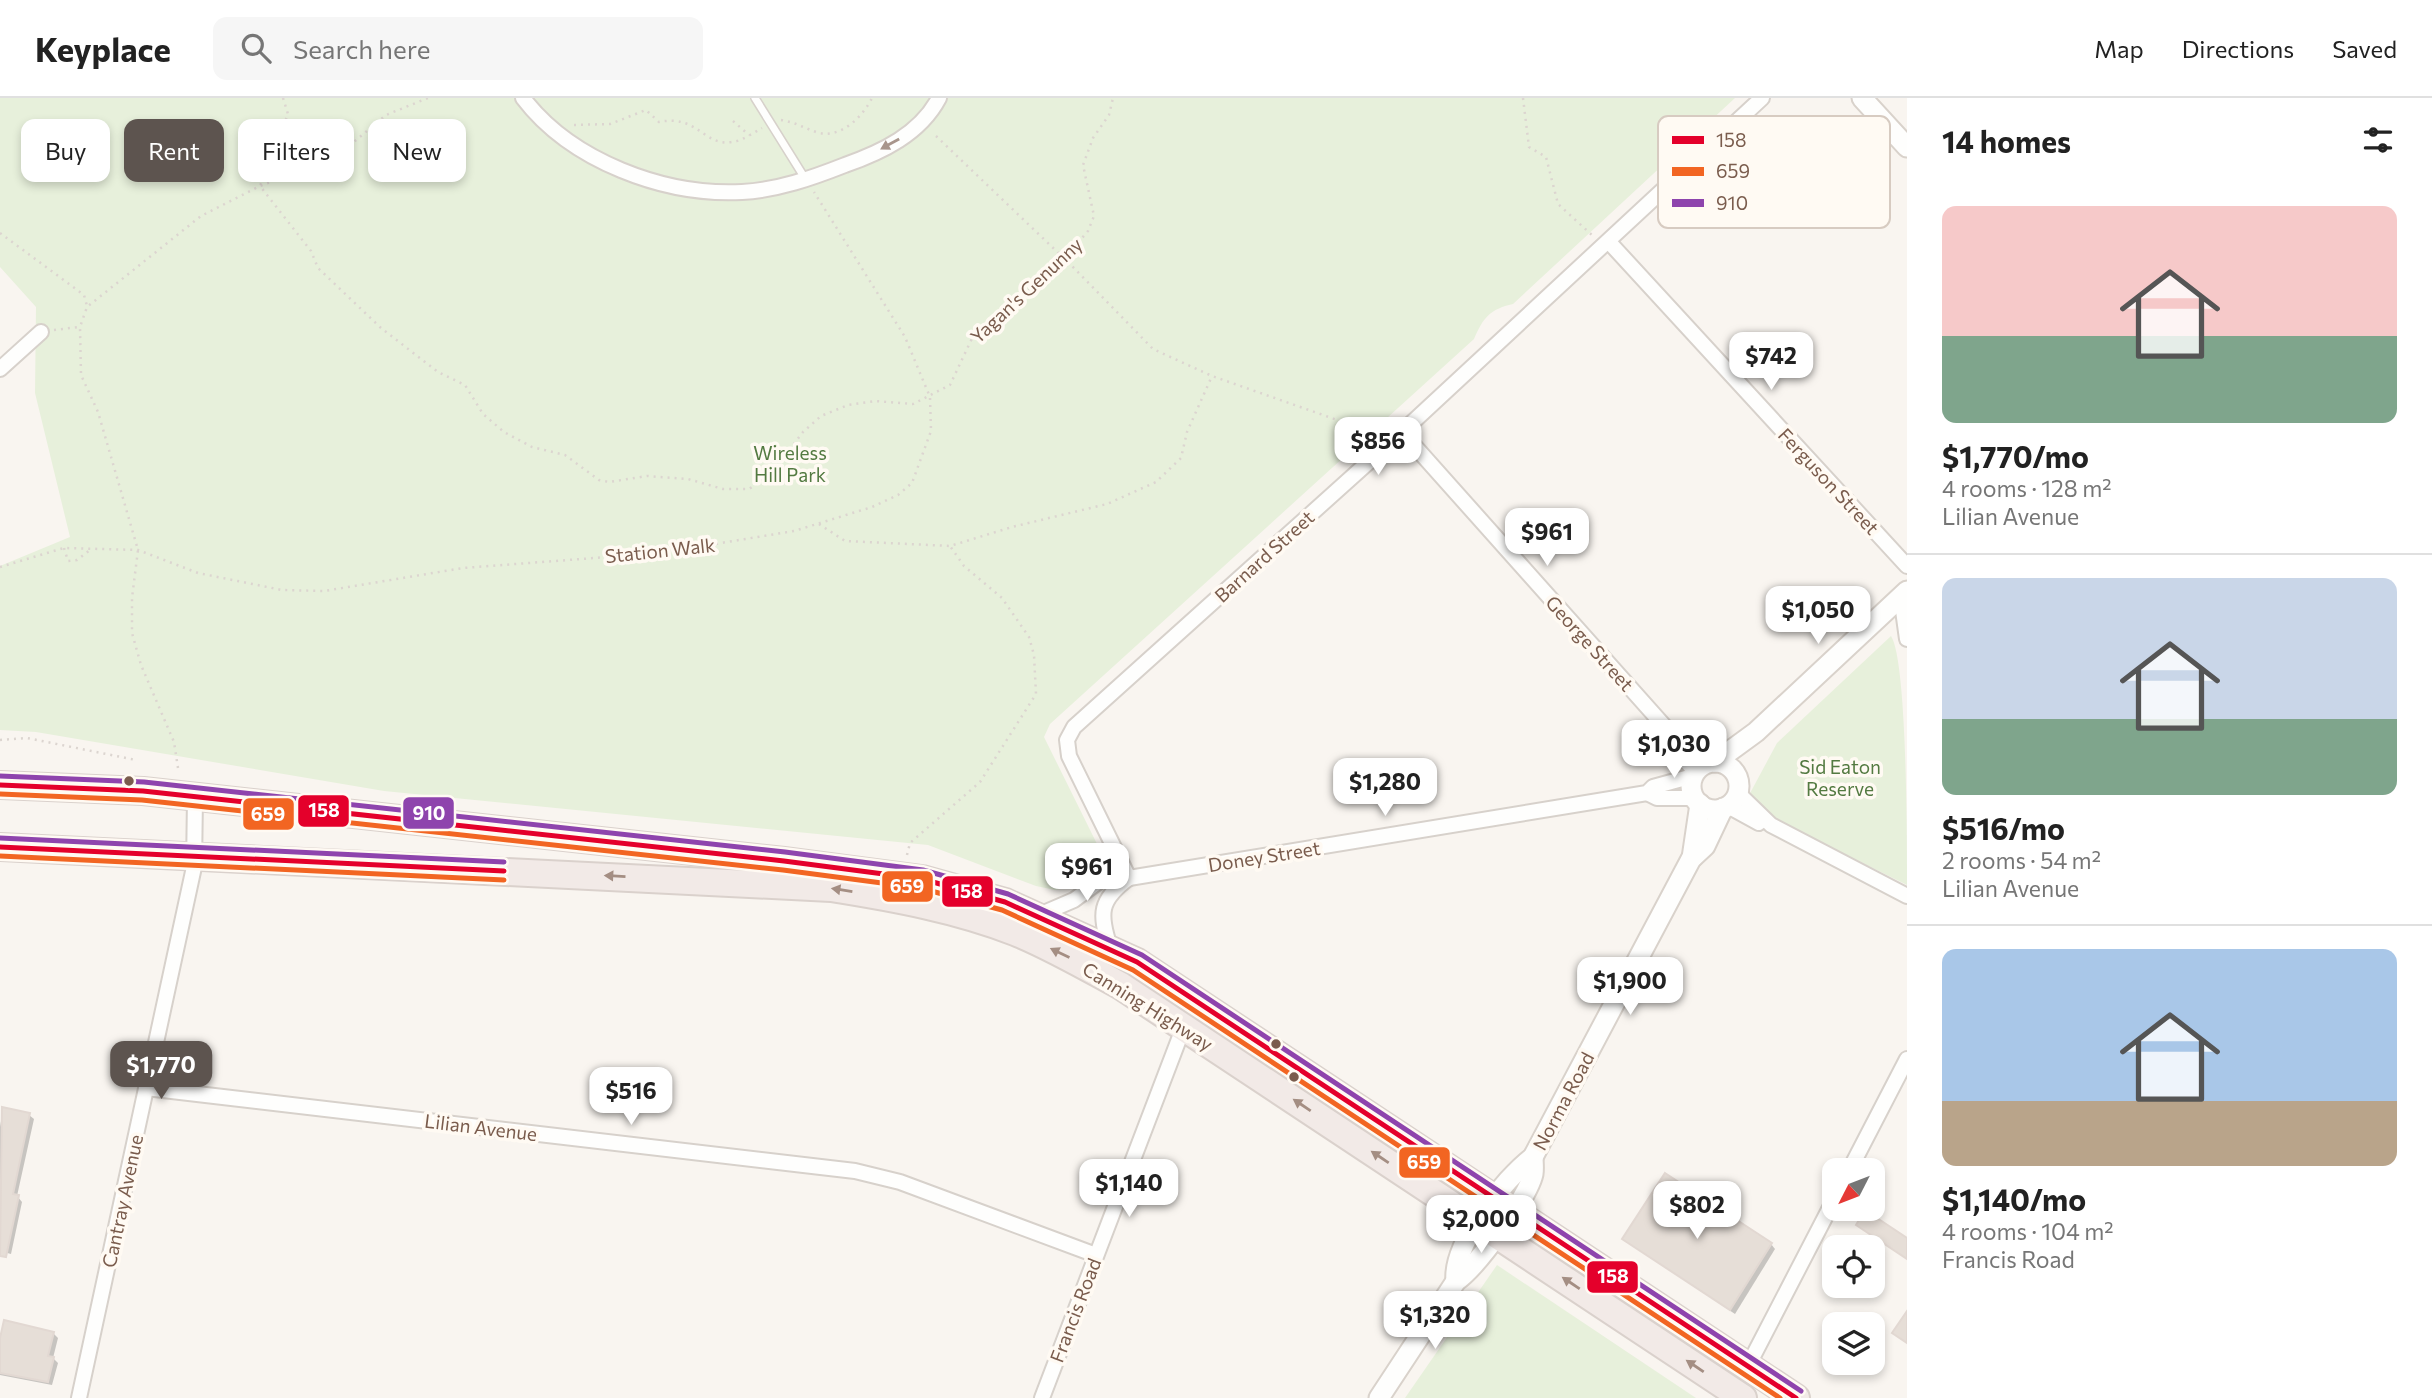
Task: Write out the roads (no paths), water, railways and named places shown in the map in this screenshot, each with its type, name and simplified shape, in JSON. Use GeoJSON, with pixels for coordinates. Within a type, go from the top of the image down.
{"type":"FeatureCollection","features":[{"type":"Feature","properties":{"kind":"highway","name":"Canning Highway"},"geometry":{"type":"LineString","coordinates":[[0,785],[67,785],[344,811],[881,872],[958,888],[1039,915],[1110,947],[1202,1004],[1796,1398]]}},
{"type":"Feature","properties":{"kind":"highway","name":"Canning Highway"},"geometry":{"type":"LineString","coordinates":[[0,847],[831,888],[899,899],[964,915],[1016,933],[1121,986],[1743,1398]]}},
{"type":"Feature","properties":{"kind":"street"},"geometry":{"type":"LineString","coordinates":[[523,98],[576,146],[618,168],[695,190],[742,192],[806,180],[867,157],[920,124],[939,98]]}},
{"type":"Feature","properties":{"kind":"street","name":"Barnard Street"},"geometry":{"type":"LineString","coordinates":[[1743,116],[1762,98]]}},
{"type":"Feature","properties":{"kind":"street"},"geometry":{"type":"LineString","coordinates":[[1862,98],[1879,116]]}},
{"type":"Feature","properties":{"kind":"street"},"geometry":{"type":"LineString","coordinates":[[1890,128],[1907,147]]}},
{"type":"Feature","properties":{"kind":"street","name":"Barnard Street"},"geometry":{"type":"LineString","coordinates":[[1129,878],[1069,756],[1067,740],[1070,731],[1402,432],[1658,196]]}},
{"type":"Feature","properties":{"kind":"street","name":"Ferguson Street"},"geometry":{"type":"LineString","coordinates":[[1609,242],[1907,566]]}},
{"type":"Feature","properties":{"kind":"street"},"geometry":{"type":"LineString","coordinates":[[0,369],[41,332]]}},
{"type":"Feature","properties":{"kind":"street","name":"George Street"},"geometry":{"type":"LineString","coordinates":[[1402,432],[1666,728],[1670,742],[1703,768]]}},
{"type":"Feature","properties":{"kind":"street"},"geometry":{"type":"LineString","coordinates":[[1904,593],[1907,639]]}},
{"type":"Feature","properties":{"kind":"street"},"geometry":{"type":"LineString","coordinates":[[1703,768],[1742,738],[1756,732],[1904,593]]}},
{"type":"Feature","properties":{"kind":"street"},"geometry":{"type":"LineString","coordinates":[[1730,802],[1737,773],[1756,732]]}},
{"type":"Feature","properties":{"kind":"street"},"geometry":{"type":"LineString","coordinates":[[1703,768],[1737,773]]}},
{"type":"Feature","properties":{"kind":"street","name":"Doney Street"},"geometry":{"type":"LineString","coordinates":[[1647,793],[1653,787],[1703,768]]}},
{"type":"Feature","properties":{"kind":"street","name":"Norma Road"},"geometry":{"type":"LineString","coordinates":[[1691,859],[1703,768]]}},
{"type":"Feature","properties":{"kind":"street","name":"Doney Street"},"geometry":{"type":"LineString","coordinates":[[1039,915],[1074,900],[1105,877],[1129,878],[1647,793],[1657,797],[1697,801]]}},
{"type":"Feature","properties":{"kind":"street","name":"Cantray Avenue"},"geometry":{"type":"LineString","coordinates":[[79,1398],[194,856],[195,798]]}},
{"type":"Feature","properties":{"kind":"street"},"geometry":{"type":"LineString","coordinates":[[1697,801],[1713,810],[1730,802]]}},
{"type":"Feature","properties":{"kind":"street"},"geometry":{"type":"LineString","coordinates":[[1730,802],[1907,896]]}},
{"type":"Feature","properties":{"kind":"street","name":"Norma Road"},"geometry":{"type":"LineString","coordinates":[[1379,1398],[1456,1281],[1469,1272],[1487,1228],[1504,1204],[1533,1175],[1533,1157],[1691,859],[1705,846],[1730,802]]}},
{"type":"Feature","properties":{"kind":"street"},"geometry":{"type":"LineString","coordinates":[[1110,947],[1102,917],[1106,901],[1114,889],[1129,878]]}},
{"type":"Feature","properties":{"kind":"street","name":"Francis Road"},"geometry":{"type":"LineString","coordinates":[[1042,1398],[1184,1026]]}},
{"type":"Feature","properties":{"kind":"street"},"geometry":{"type":"LineString","coordinates":[[1856,1158],[1907,1059]]}},
{"type":"Feature","properties":{"kind":"street","name":"Lilian Avenue"},"geometry":{"type":"LineString","coordinates":[[146,1088],[855,1171],[900,1182],[1096,1255]]}},
{"type":"Feature","properties":{"kind":"street"},"geometry":{"type":"LineString","coordinates":[[1748,1367],[1823,1222]]}},
{"type":"Feature","properties":{"kind":"lane"},"geometry":{"type":"LineString","coordinates":[[755,98],[806,180]]}},
{"type":"Feature","properties":{"kind":"park label","name":"Wireless Hill Park"},"geometry":{"type":"Point","coordinates":[790,463]}},
{"type":"Feature","properties":{"kind":"park label","name":"Sid Eaton Reserve"},"geometry":{"type":"Point","coordinates":[1840,777]}}]}
